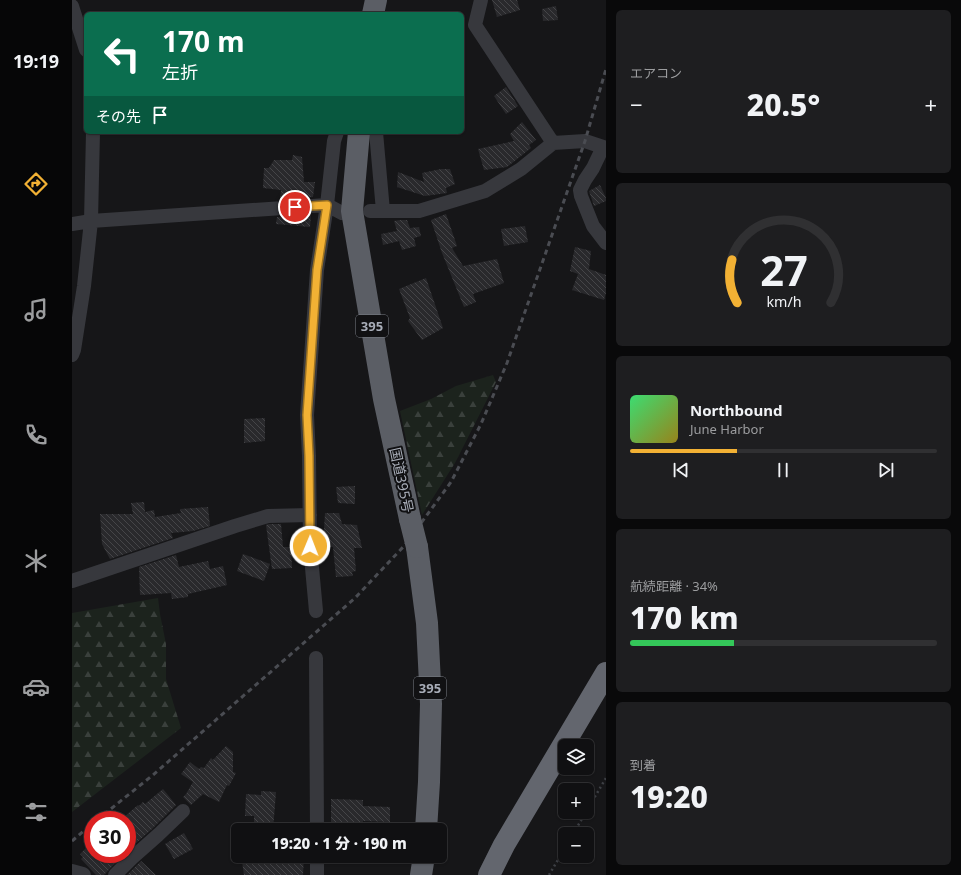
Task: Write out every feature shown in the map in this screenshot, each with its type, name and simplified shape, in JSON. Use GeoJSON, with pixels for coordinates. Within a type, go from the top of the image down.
{"type":"FeatureCollection","features":[{"type":"Feature","properties":{"kind":"highway"},"geometry":{"type":"LineString","coordinates":[[374,12],[376,0]]}},
{"type":"Feature","properties":{"kind":"highway","name":"国道395号"},"geometry":{"type":"LineString","coordinates":[[359,134],[352,212],[384,399],[416,547],[427,623],[431,704],[426,823]]}},
{"type":"Feature","properties":{"kind":"highway"},"geometry":{"type":"LineString","coordinates":[[489,875],[504,845],[606,673]]}},
{"type":"Feature","properties":{"kind":"highway"},"geometry":{"type":"LineString","coordinates":[[421,875],[423,863]]}},
{"type":"Feature","properties":{"kind":"street"},"geometry":{"type":"LineString","coordinates":[[481,0],[475,25],[552,142]]}},
{"type":"Feature","properties":{"kind":"street"},"geometry":{"type":"LineString","coordinates":[[72,6],[84,44]]}},
{"type":"Feature","properties":{"kind":"street"},"geometry":{"type":"LineString","coordinates":[[72,355],[84,286],[91,221],[93,134]]}},
{"type":"Feature","properties":{"kind":"street"},"geometry":{"type":"LineString","coordinates":[[316,611],[310,546],[307,415],[317,270],[327,205],[334,141],[336,134]]}},
{"type":"Feature","properties":{"kind":"street"},"geometry":{"type":"LineString","coordinates":[[376,134],[376,211],[419,211],[485,191],[521,169],[552,142],[585,141],[604,147],[580,190],[593,226],[606,243]]}},
{"type":"Feature","properties":{"kind":"street"},"geometry":{"type":"LineString","coordinates":[[72,224],[91,221],[327,205],[342,213]]}},
{"type":"Feature","properties":{"kind":"street"},"geometry":{"type":"LineString","coordinates":[[72,581],[268,516],[310,515]]}},
{"type":"Feature","properties":{"kind":"street"},"geometry":{"type":"LineString","coordinates":[[316,658],[317,823]]}},
{"type":"Feature","properties":{"kind":"street"},"geometry":{"type":"LineString","coordinates":[[115,875],[183,811]]}},
{"type":"Feature","properties":{"kind":"street"},"geometry":{"type":"LineString","coordinates":[[317,863],[317,875]]}},
{"type":"Feature","properties":{"kind":"street"},"geometry":{"type":"LineString","coordinates":[[72,870],[84,875]]}},
{"type":"Feature","properties":{"kind":"path"},"geometry":{"type":"LineString","coordinates":[[594,799],[606,778]]}},
{"type":"Feature","properties":{"kind":"path"},"geometry":{"type":"LineString","coordinates":[[549,875],[558,860]]}},
{"type":"Feature","properties":{"kind":"green space"},"geometry":{"type":"Polygon","coordinates":[[[493,375],[496,382],[455,463],[422,515],[400,411],[431,399],[456,386],[493,375]]]}},
{"type":"Feature","properties":{"kind":"green space"},"geometry":{"type":"Polygon","coordinates":[[[158,598],[166,644],[166,679],[181,728],[72,812],[72,613],[158,598]]]}},
{"type":"Feature","properties":{"kind":"building"},"geometry":{"type":"Polygon","coordinates":[[[492,0],[517,0],[520,10],[497,17],[492,0]]]}},
{"type":"Feature","properties":{"kind":"building"},"geometry":{"type":"Polygon","coordinates":[[[556,6],[558,20],[543,21],[542,9],[556,6]]]}},
{"type":"Feature","properties":{"kind":"building"},"geometry":{"type":"Polygon","coordinates":[[[506,87],[518,106],[506,114],[494,96],[506,87]]]}},
{"type":"Feature","properties":{"kind":"building"},"geometry":{"type":"Polygon","coordinates":[[[522,122],[536,140],[529,145],[531,148],[507,167],[484,170],[478,149],[514,141],[510,134],[522,122]]]}},
{"type":"Feature","properties":{"kind":"building"},"geometry":{"type":"Polygon","coordinates":[[[293,155],[302,157],[304,182],[315,182],[313,197],[280,200],[281,190],[263,188],[264,168],[269,168],[274,160],[292,160],[293,155]]]}},
{"type":"Feature","properties":{"kind":"building"},"geometry":{"type":"Polygon","coordinates":[[[441,169],[450,169],[455,184],[446,188],[447,193],[425,196],[397,187],[398,172],[424,182],[422,173],[441,169]]]}},
{"type":"Feature","properties":{"kind":"building"},"geometry":{"type":"Polygon","coordinates":[[[600,185],[606,201],[594,206],[589,191],[600,185]]]}},
{"type":"Feature","properties":{"kind":"building"},"geometry":{"type":"Polygon","coordinates":[[[446,214],[457,246],[452,248],[463,266],[497,259],[504,283],[473,294],[476,302],[464,307],[442,253],[431,220],[446,214]]]}},
{"type":"Feature","properties":{"kind":"building"},"geometry":{"type":"Polygon","coordinates":[[[311,215],[310,227],[276,224],[277,217],[311,215]]]}},
{"type":"Feature","properties":{"kind":"building"},"geometry":{"type":"Polygon","coordinates":[[[407,220],[410,228],[419,227],[421,236],[414,238],[416,246],[402,250],[399,241],[383,245],[381,234],[397,231],[394,221],[407,220]]]}},
{"type":"Feature","properties":{"kind":"building"},"geometry":{"type":"Polygon","coordinates":[[[525,226],[528,242],[504,246],[501,229],[525,226]]]}},
{"type":"Feature","properties":{"kind":"building"},"geometry":{"type":"Polygon","coordinates":[[[575,247],[591,251],[589,269],[606,275],[606,293],[604,300],[572,290],[578,274],[570,271],[575,247]]]}},
{"type":"Feature","properties":{"kind":"building"},"geometry":{"type":"Polygon","coordinates":[[[426,278],[443,328],[422,340],[408,321],[410,318],[399,289],[426,278]]]}},
{"type":"Feature","properties":{"kind":"building"},"geometry":{"type":"Polygon","coordinates":[[[265,418],[265,441],[244,443],[244,419],[265,418]]]}},
{"type":"Feature","properties":{"kind":"building"},"geometry":{"type":"Polygon","coordinates":[[[355,486],[355,504],[338,503],[336,487],[355,486]]]}},
{"type":"Feature","properties":{"kind":"building"},"geometry":{"type":"Polygon","coordinates":[[[144,502],[145,512],[154,510],[155,517],[181,513],[180,509],[208,507],[210,526],[193,531],[171,533],[173,538],[110,559],[102,544],[100,514],[133,514],[131,503],[144,502]]]}},
{"type":"Feature","properties":{"kind":"building"},"geometry":{"type":"Polygon","coordinates":[[[325,513],[339,513],[342,524],[357,525],[362,548],[354,548],[356,571],[352,572],[353,576],[336,577],[333,547],[323,546],[325,513]]]}},
{"type":"Feature","properties":{"kind":"building"},"geometry":{"type":"Polygon","coordinates":[[[281,524],[283,547],[291,547],[292,568],[272,569],[266,525],[281,524]]]}},
{"type":"Feature","properties":{"kind":"building"},"geometry":{"type":"Polygon","coordinates":[[[243,554],[270,564],[264,581],[237,571],[243,554]]]}},
{"type":"Feature","properties":{"kind":"building"},"geometry":{"type":"Polygon","coordinates":[[[176,555],[179,567],[208,561],[210,569],[223,566],[227,585],[188,594],[188,597],[172,599],[171,593],[140,595],[139,567],[176,555]]]}},
{"type":"Feature","properties":{"kind":"building"},"geometry":{"type":"Polygon","coordinates":[[[226,746],[233,752],[233,772],[236,773],[229,786],[227,785],[219,802],[203,794],[191,805],[183,797],[193,782],[181,774],[190,762],[199,769],[201,767],[204,768],[211,758],[213,760],[226,746]]]}},
{"type":"Feature","properties":{"kind":"building"},"geometry":{"type":"Polygon","coordinates":[[[163,789],[176,805],[136,843],[136,811],[131,811],[143,802],[145,804],[163,789]]]}},
{"type":"Feature","properties":{"kind":"building"},"geometry":{"type":"Polygon","coordinates":[[[261,791],[276,792],[274,823],[254,823],[254,816],[245,816],[246,794],[261,795],[261,791]]]}},
{"type":"Feature","properties":{"kind":"building"},"geometry":{"type":"Polygon","coordinates":[[[331,799],[363,800],[363,806],[390,807],[390,822],[331,822],[331,799]]]}},
{"type":"Feature","properties":{"kind":"building"},"geometry":{"type":"Polygon","coordinates":[[[184,833],[193,849],[174,859],[165,844],[184,833]]]}},
{"type":"Feature","properties":{"kind":"building"},"geometry":{"type":"Polygon","coordinates":[[[84,850],[84,862],[81,859],[83,857],[80,854],[84,850]]]}},
{"type":"Feature","properties":{"kind":"building"},"geometry":{"type":"Polygon","coordinates":[[[141,861],[156,875],[127,875],[141,861]]]}},
{"type":"Feature","properties":{"kind":"building"},"geometry":{"type":"Polygon","coordinates":[[[85,863],[115,863],[104,875],[96,875],[85,863]]]}},
{"type":"Feature","properties":{"kind":"building"},"geometry":{"type":"Polygon","coordinates":[[[242,863],[304,863],[303,875],[244,875],[242,863]]]}},
{"type":"Feature","properties":{"kind":"railway"},"geometry":{"type":"LineString","coordinates":[[108,811],[153,775],[355,598],[405,545],[451,482],[481,424],[507,363],[585,141],[606,69]]}},
{"type":"Feature","properties":{"kind":"railway"},"geometry":{"type":"LineString","coordinates":[[72,841],[84,831]]}},
{"type":"Feature","properties":{"kind":"route"},"geometry":{"type":"LineString","coordinates":[[295,207],[327,205],[317,270],[310,351],[307,415],[310,546]]}}]}
